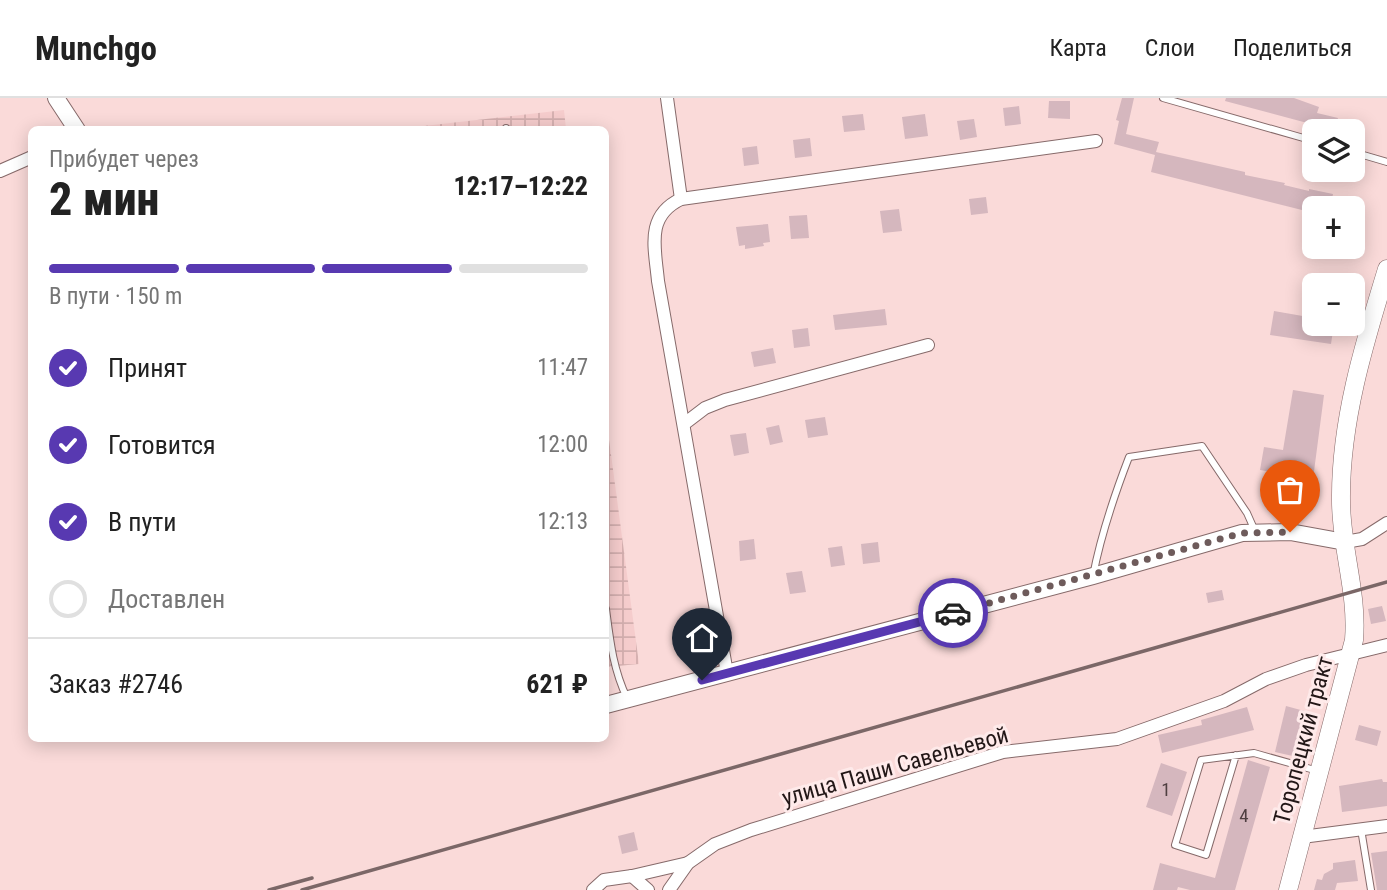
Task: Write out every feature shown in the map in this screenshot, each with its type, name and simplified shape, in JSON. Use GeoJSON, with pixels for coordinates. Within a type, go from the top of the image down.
{"type":"FeatureCollection","features":[{"type":"Feature","properties":{"kind":"main road"},"geometry":{"type":"LineString","coordinates":[[1345,542],[1341,477],[1348,423],[1360,361],[1387,269]]}},
{"type":"Feature","properties":{"kind":"main road","name":"Торопецкий тракт"},"geometry":{"type":"LineString","coordinates":[[1288,890],[1351,654],[1356,617],[1345,542]]}},
{"type":"Feature","properties":{"kind":"street"},"geometry":{"type":"LineString","coordinates":[[56,98],[74,126]]}},
{"type":"Feature","properties":{"kind":"street"},"geometry":{"type":"LineString","coordinates":[[667,98],[681,199]]}},
{"type":"Feature","properties":{"kind":"street"},"geometry":{"type":"LineString","coordinates":[[727,673],[657,282],[654,242],[660,214],[670,204],[681,199],[1096,141]]}},
{"type":"Feature","properties":{"kind":"street"},"geometry":{"type":"LineString","coordinates":[[0,171],[28,159]]}},
{"type":"Feature","properties":{"kind":"street"},"geometry":{"type":"LineString","coordinates":[[684,424],[705,408],[725,400],[928,345]]}},
{"type":"Feature","properties":{"kind":"street"},"geometry":{"type":"LineString","coordinates":[[609,704],[1093,576],[1220,539],[1255,531],[1290,532],[1345,542],[1362,539],[1387,523]]}},
{"type":"Feature","properties":{"kind":"street","name":"улица Паши Савельевой"},"geometry":{"type":"LineString","coordinates":[[669,890],[688,863],[715,844],[751,830],[1003,752],[1117,739],[1224,701],[1266,679],[1306,665],[1387,645]]}},
{"type":"Feature","properties":{"kind":"street"},"geometry":{"type":"LineString","coordinates":[[1302,837],[1387,825]]}},
{"type":"Feature","properties":{"kind":"street"},"geometry":{"type":"LineString","coordinates":[[593,890],[604,880],[688,863]]}},
{"type":"Feature","properties":{"kind":"street"},"geometry":{"type":"LineString","coordinates":[[632,876],[648,890]]}},
{"type":"Feature","properties":{"kind":"lane"},"geometry":{"type":"LineString","coordinates":[[1163,98],[1302,138]]}},
{"type":"Feature","properties":{"kind":"lane"},"geometry":{"type":"LineString","coordinates":[[1365,156],[1387,162]]}},
{"type":"Feature","properties":{"kind":"lane"},"geometry":{"type":"LineString","coordinates":[[1093,576],[1100,540],[1129,457],[1202,446],[1247,513],[1255,531]]}},
{"type":"Feature","properties":{"kind":"lane"},"geometry":{"type":"LineString","coordinates":[[609,635],[616,676],[627,699]]}},
{"type":"Feature","properties":{"kind":"lane"},"geometry":{"type":"LineString","coordinates":[[1236,755],[1206,855],[1175,845],[1202,760],[1254,752],[1320,771]]}},
{"type":"Feature","properties":{"kind":"lane"},"geometry":{"type":"LineString","coordinates":[[1361,829],[1371,890]]}},
{"type":"Feature","properties":{"kind":"shaded area"},"geometry":{"type":"Polygon","coordinates":[[[564,110],[566,126],[424,126],[564,110]]]}},
{"type":"Feature","properties":{"kind":"shaded area"},"geometry":{"type":"Polygon","coordinates":[[[609,439],[639,664],[609,667],[609,439]]]}},
{"type":"Feature","properties":{"kind":"building"},"geometry":{"type":"Polygon","coordinates":[[[1122,98],[1134,98],[1126,134],[1159,142],[1156,152],[1245,172],[1245,175],[1333,196],[1302,196],[1302,210],[1151,172],[1155,155],[1114,144],[1119,121],[1116,120],[1122,98]]]}},
{"type":"Feature","properties":{"kind":"building"},"geometry":{"type":"Polygon","coordinates":[[[1226,98],[1294,98],[1319,107],[1317,113],[1338,118],[1302,119],[1302,122],[1225,101],[1226,98]]]}},
{"type":"Feature","properties":{"kind":"building"},"geometry":{"type":"Polygon","coordinates":[[[1049,101],[1070,101],[1070,119],[1048,118],[1049,101]]]}},
{"type":"Feature","properties":{"kind":"building"},"geometry":{"type":"Polygon","coordinates":[[[1019,106],[1021,124],[1005,126],[1003,108],[1019,106]]]}},
{"type":"Feature","properties":{"kind":"building"},"geometry":{"type":"Polygon","coordinates":[[[863,114],[865,130],[844,132],[842,116],[863,114]]]}},
{"type":"Feature","properties":{"kind":"building"},"geometry":{"type":"Polygon","coordinates":[[[925,114],[928,136],[905,139],[902,117],[925,114]]]}},
{"type":"Feature","properties":{"kind":"building"},"geometry":{"type":"Polygon","coordinates":[[[974,119],[977,137],[960,140],[957,121],[974,119]]]}},
{"type":"Feature","properties":{"kind":"building"},"geometry":{"type":"Polygon","coordinates":[[[810,138],[812,156],[795,158],[793,140],[810,138]]]}},
{"type":"Feature","properties":{"kind":"building"},"geometry":{"type":"Polygon","coordinates":[[[757,146],[759,164],[744,166],[742,148],[757,146]]]}},
{"type":"Feature","properties":{"kind":"building"},"geometry":{"type":"Polygon","coordinates":[[[986,197],[988,213],[971,215],[969,199],[986,197]]]}},
{"type":"Feature","properties":{"kind":"building"},"geometry":{"type":"Polygon","coordinates":[[[899,209],[902,231],[883,233],[880,211],[899,209]]]}},
{"type":"Feature","properties":{"kind":"building"},"geometry":{"type":"Polygon","coordinates":[[[807,215],[809,238],[791,239],[789,216],[807,215]]]}},
{"type":"Feature","properties":{"kind":"building"},"geometry":{"type":"Polygon","coordinates":[[[768,224],[770,242],[763,243],[764,246],[745,249],[745,245],[739,246],[736,227],[768,224]]]}},
{"type":"Feature","properties":{"kind":"building"},"geometry":{"type":"Polygon","coordinates":[[[885,309],[887,325],[835,330],[833,315],[885,309]]]}},
{"type":"Feature","properties":{"kind":"building"},"geometry":{"type":"Polygon","coordinates":[[[1274,311],[1302,316],[1302,336],[1332,336],[1331,344],[1270,335],[1274,311]]]}},
{"type":"Feature","properties":{"kind":"building"},"geometry":{"type":"Polygon","coordinates":[[[808,328],[810,346],[794,348],[792,330],[808,328]]]}},
{"type":"Feature","properties":{"kind":"building"},"geometry":{"type":"Polygon","coordinates":[[[773,348],[776,363],[754,367],[751,352],[773,348]]]}},
{"type":"Feature","properties":{"kind":"building"},"geometry":{"type":"Polygon","coordinates":[[[1293,390],[1324,395],[1313,479],[1260,470],[1264,447],[1283,450],[1293,390]]]}},
{"type":"Feature","properties":{"kind":"building"},"geometry":{"type":"Polygon","coordinates":[[[825,417],[828,435],[808,438],[805,420],[825,417]]]}},
{"type":"Feature","properties":{"kind":"building"},"geometry":{"type":"Polygon","coordinates":[[[779,425],[783,442],[770,445],[766,428],[779,425]]]}},
{"type":"Feature","properties":{"kind":"building"},"geometry":{"type":"Polygon","coordinates":[[[746,433],[749,453],[734,456],[730,435],[746,433]]]}},
{"type":"Feature","properties":{"kind":"building"},"geometry":{"type":"Polygon","coordinates":[[[754,539],[756,559],[740,561],[739,541],[754,539]]]}},
{"type":"Feature","properties":{"kind":"building"},"geometry":{"type":"Polygon","coordinates":[[[878,542],[880,562],[863,564],[861,544],[878,542]]]}},
{"type":"Feature","properties":{"kind":"building"},"geometry":{"type":"Polygon","coordinates":[[[842,546],[845,565],[831,567],[828,548],[842,546]]]}},
{"type":"Feature","properties":{"kind":"building"},"geometry":{"type":"Polygon","coordinates":[[[802,571],[806,592],[790,594],[786,573],[802,571]]]}},
{"type":"Feature","properties":{"kind":"building"},"geometry":{"type":"Polygon","coordinates":[[[1222,590],[1224,600],[1208,603],[1206,593],[1222,590]]]}},
{"type":"Feature","properties":{"kind":"building"},"geometry":{"type":"Polygon","coordinates":[[[1382,606],[1386,621],[1371,624],[1368,609],[1382,606]]]}},
{"type":"Feature","properties":{"kind":"building"},"geometry":{"type":"Polygon","coordinates":[[[1286,706],[1308,712],[1297,757],[1275,752],[1286,706]]]}},
{"type":"Feature","properties":{"kind":"building"},"geometry":{"type":"Polygon","coordinates":[[[1247,707],[1254,730],[1162,753],[1158,735],[1202,725],[1201,720],[1247,707]]]}},
{"type":"Feature","properties":{"kind":"building"},"geometry":{"type":"Polygon","coordinates":[[[1359,725],[1381,731],[1377,746],[1355,740],[1359,725]]]}},
{"type":"Feature","properties":{"kind":"building"},"geometry":{"type":"Polygon","coordinates":[[[1248,760],[1270,767],[1235,890],[1190,890],[1178,887],[1177,890],[1153,890],[1160,863],[1215,878],[1248,760]]]}},
{"type":"Feature","properties":{"kind":"building"},"geometry":{"type":"Polygon","coordinates":[[[1161,763],[1187,772],[1172,816],[1146,807],[1161,763]]]}},
{"type":"Feature","properties":{"kind":"building"},"geometry":{"type":"Polygon","coordinates":[[[1382,779],[1387,782],[1387,806],[1342,812],[1339,786],[1382,779]]]}},
{"type":"Feature","properties":{"kind":"building"},"geometry":{"type":"Polygon","coordinates":[[[634,832],[638,850],[622,854],[618,836],[634,832]]]}},
{"type":"Feature","properties":{"kind":"building"},"geometry":{"type":"Polygon","coordinates":[[[1387,851],[1387,890],[1377,890],[1371,853],[1387,851]]]}},
{"type":"Feature","properties":{"kind":"building"},"geometry":{"type":"Polygon","coordinates":[[[1355,860],[1358,881],[1337,883],[1335,890],[1314,890],[1317,879],[1322,880],[1324,874],[1333,869],[1333,863],[1355,860]]]}},
{"type":"Feature","properties":{"kind":"railway"},"geometry":{"type":"LineString","coordinates":[[302,890],[1387,582]]}},
{"type":"Feature","properties":{"kind":"railway"},"geometry":{"type":"LineString","coordinates":[[269,890],[312,878]]}},
{"type":"Feature","properties":{"kind":"way so far"},"geometry":{"type":"LineString","coordinates":[[953,613],[1242,533],[1290,532]]}},
{"type":"Feature","properties":{"kind":"route"},"geometry":{"type":"LineString","coordinates":[[702,680],[953,613]]}}]}
